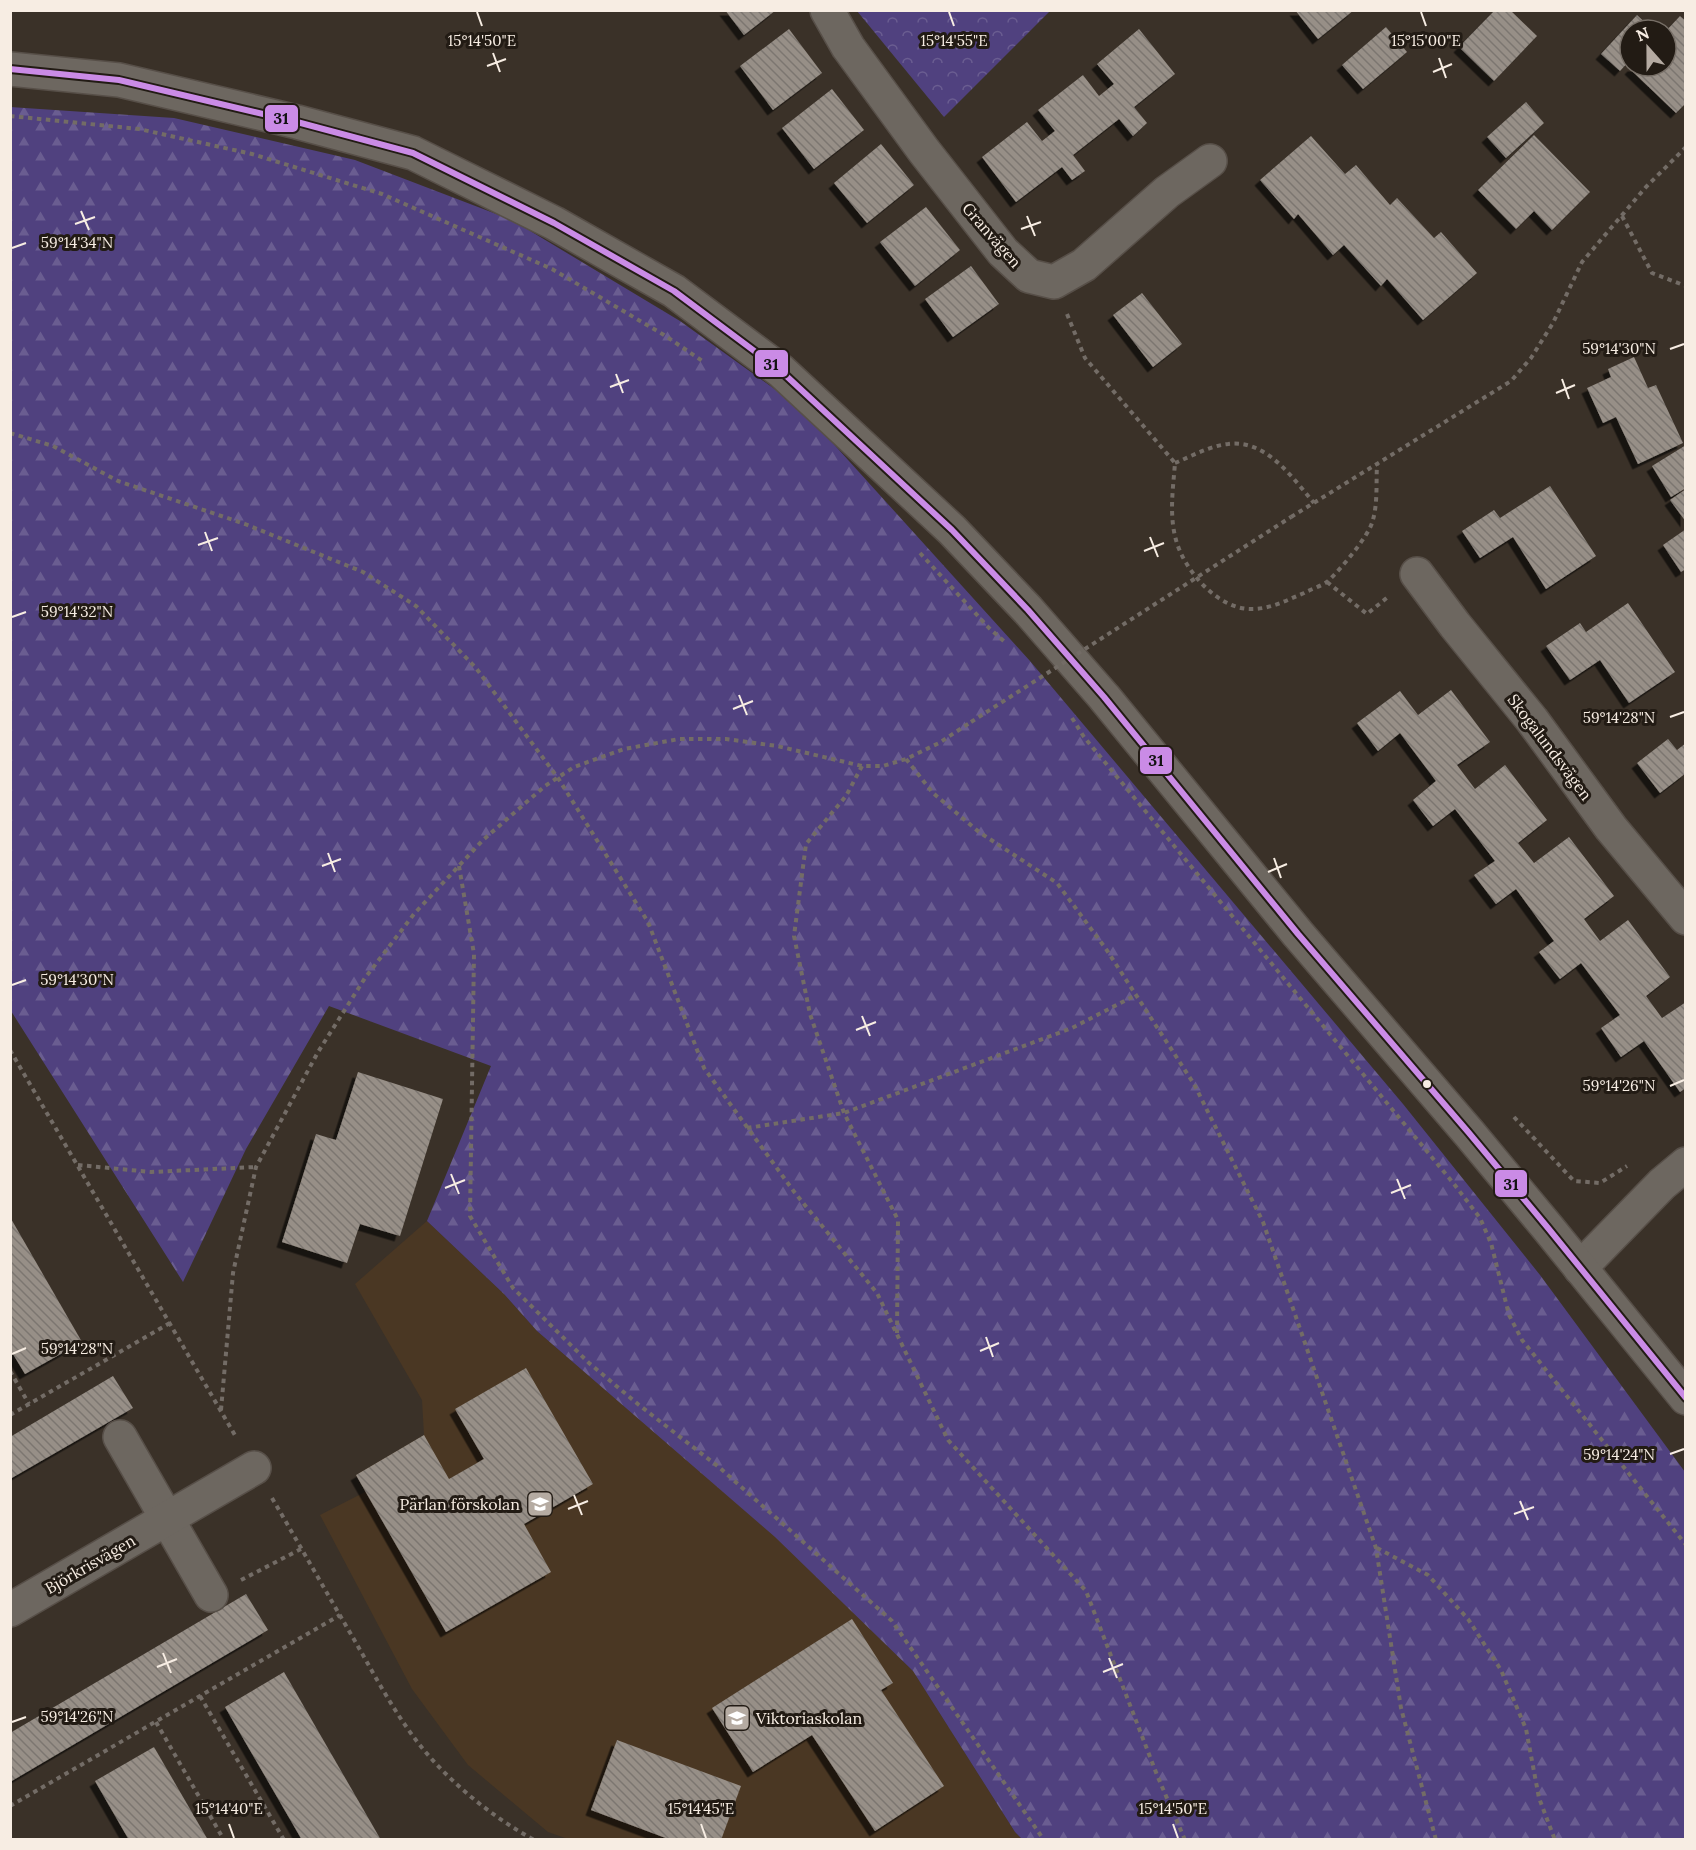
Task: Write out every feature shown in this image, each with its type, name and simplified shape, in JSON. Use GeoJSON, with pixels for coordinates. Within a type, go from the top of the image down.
{"type":"FeatureCollection","features":[{"type":"Feature","properties":{"kind":"street","name":"Granvägen"},"geometry":{"type":"LineString","coordinates":[[827,10],[855,57],[924,151],[1004,252],[1029,276],[1054,282]]}},
{"type":"Feature","properties":{"kind":"street"},"geometry":{"type":"LineString","coordinates":[[10,69],[119,80],[297,122],[413,153],[554,223],[674,291],[782,371],[952,530],[1028,610],[1104,696],[1298,934],[1469,1133],[1686,1398]]}},
{"type":"Feature","properties":{"kind":"street"},"geometry":{"type":"LineString","coordinates":[[1054,282],[1084,265],[1167,192],[1210,161]]}},
{"type":"Feature","properties":{"kind":"street","name":"Skogalundsvägen"},"geometry":{"type":"LineString","coordinates":[[1417,574],[1532,720],[1611,828],[1686,918]]}},
{"type":"Feature","properties":{"kind":"street"},"geometry":{"type":"LineString","coordinates":[[1580,1268],[1662,1184],[1686,1164]]}},
{"type":"Feature","properties":{"kind":"street"},"geometry":{"type":"LineString","coordinates":[[120,1437],[211,1595]]}},
{"type":"Feature","properties":{"kind":"street","name":"Björkrisvägen"},"geometry":{"type":"LineString","coordinates":[[10,1610],[254,1468]]}},
{"type":"Feature","properties":{"kind":"path"},"geometry":{"type":"LineString","coordinates":[[10,116],[139,129],[252,154],[382,194],[552,269],[664,335],[711,366]]}},
{"type":"Feature","properties":{"kind":"path"},"geometry":{"type":"LineString","coordinates":[[221,1410],[233,1273],[256,1167],[318,1052],[365,978],[414,914],[483,840],[545,786],[574,767],[624,749],[679,739],[726,740],[777,746],[862,766],[883,766],[906,759],[939,743],[1291,517],[1511,381],[1531,358],[1553,323],[1582,262],[1686,147]]}},
{"type":"Feature","properties":{"kind":"path"},"geometry":{"type":"LineString","coordinates":[[1622,216],[1652,273],[1686,286]]}},
{"type":"Feature","properties":{"kind":"path"},"geometry":{"type":"LineString","coordinates":[[1054,282],[1085,358],[1175,463],[1172,512],[1176,540],[1184,562],[1209,592],[1227,604],[1251,610],[1277,605],[1327,582],[1351,556],[1372,524],[1376,500],[1377,464]]}},
{"type":"Feature","properties":{"kind":"path"},"geometry":{"type":"LineString","coordinates":[[10,433],[53,446],[118,482],[245,524],[363,572],[416,606],[476,668],[558,778],[648,922],[704,1068],[795,1193],[877,1293],[948,1440],[1086,1591],[1157,1775],[1185,1839]]}},
{"type":"Feature","properties":{"kind":"path"},"geometry":{"type":"LineString","coordinates":[[1175,463],[1207,449],[1230,443],[1252,445],[1281,465],[1314,503]]}},
{"type":"Feature","properties":{"kind":"path"},"geometry":{"type":"LineString","coordinates":[[913,545],[989,628],[1012,649]]}},
{"type":"Feature","properties":{"kind":"path"},"geometry":{"type":"LineString","coordinates":[[1327,582],[1367,614],[1417,574]]}},
{"type":"Feature","properties":{"kind":"path"},"geometry":{"type":"LineString","coordinates":[[1035,672],[1042,681]]}},
{"type":"Feature","properties":{"kind":"path"},"geometry":{"type":"LineString","coordinates":[[1069,713],[1084,737],[1480,1218],[1491,1243],[1509,1315],[1522,1340],[1686,1545]]}},
{"type":"Feature","properties":{"kind":"path"},"geometry":{"type":"LineString","coordinates":[[906,759],[933,793],[979,832],[1057,883],[1106,949],[1194,1084],[1263,1222],[1376,1548],[1401,1707],[1436,1839]]}},
{"type":"Feature","properties":{"kind":"path"},"geometry":{"type":"LineString","coordinates":[[862,766],[846,796],[806,844],[794,936],[810,1014],[844,1113],[898,1220],[897,1333]]}},
{"type":"Feature","properties":{"kind":"path"},"geometry":{"type":"LineString","coordinates":[[459,866],[474,954],[470,1216],[513,1288],[590,1363],[639,1405],[720,1467],[892,1621],[1044,1839]]}},
{"type":"Feature","properties":{"kind":"path"},"geometry":{"type":"LineString","coordinates":[[747,1128],[844,1113],[1072,1028],[1136,995]]}},
{"type":"Feature","properties":{"kind":"path"},"geometry":{"type":"LineString","coordinates":[[1514,1118],[1574,1181],[1600,1183],[1629,1164]]}},
{"type":"Feature","properties":{"kind":"path"},"geometry":{"type":"LineString","coordinates":[[78,1165],[151,1172],[256,1167]]}},
{"type":"Feature","properties":{"kind":"path"},"geometry":{"type":"LineString","coordinates":[[10,1415],[170,1323]]}},
{"type":"Feature","properties":{"kind":"path"},"geometry":{"type":"LineString","coordinates":[[10,1371],[29,1404]]}},
{"type":"Feature","properties":{"kind":"path"},"geometry":{"type":"LineString","coordinates":[[1376,1548],[1428,1575],[1468,1619],[1501,1670],[1526,1729],[1539,1798],[1555,1839]]}},
{"type":"Feature","properties":{"kind":"path"},"geometry":{"type":"LineString","coordinates":[[211,1595],[301,1549]]}},
{"type":"Feature","properties":{"kind":"path"},"geometry":{"type":"LineString","coordinates":[[10,1806],[340,1615]]}},
{"type":"Feature","properties":{"kind":"path"},"geometry":{"type":"LineString","coordinates":[[200,1696],[284,1839]]}},
{"type":"Feature","properties":{"kind":"path"},"geometry":{"type":"LineString","coordinates":[[156,1722],[224,1839]]}},
{"type":"Feature","properties":{"kind":"shaded area"},"geometry":{"type":"Polygon","coordinates":[[[427,1221],[504,1294],[537,1331],[776,1537],[913,1671],[1015,1832],[1022,1839],[571,1840],[548,1832],[468,1765],[412,1689],[320,1515],[365,1492],[356,1475],[424,1435],[422,1400],[355,1284],[427,1221]]]}},
{"type":"Feature","properties":{"kind":"green space"},"geometry":{"type":"Polygon","coordinates":[[[857,11],[1050,11],[944,117],[857,11]]]}},
{"type":"Feature","properties":{"kind":"green space"},"geometry":{"type":"Polygon","coordinates":[[[10,107],[174,118],[355,160],[512,220],[680,321],[801,408],[1030,661],[1403,1104],[1540,1275],[1685,1472],[1685,1839],[1022,1839],[1015,1832],[913,1671],[775,1537],[537,1331],[504,1294],[427,1221],[491,1066],[329,1006],[246,1149],[183,1282],[11,1011],[10,107]]]}},
{"type":"Feature","properties":{"kind":"building"},"geometry":{"type":"Polygon","coordinates":[[[725,10],[776,10],[744,35],[725,10]]]}},
{"type":"Feature","properties":{"kind":"building"},"geometry":{"type":"Polygon","coordinates":[[[1295,10],[1354,10],[1318,39],[1295,10]]]}},
{"type":"Feature","properties":{"kind":"building"},"geometry":{"type":"Polygon","coordinates":[[[1495,10],[1510,10],[1537,36],[1494,81],[1459,47],[1495,10]]]}},
{"type":"Feature","properties":{"kind":"building"},"geometry":{"type":"Polygon","coordinates":[[[1680,16],[1686,21],[1686,103],[1676,113],[1639,78],[1678,78],[1678,18],[1680,16]]]}},
{"type":"Feature","properties":{"kind":"building"},"geometry":{"type":"Polygon","coordinates":[[[1386,27],[1407,52],[1363,89],[1342,65],[1386,27]]]}},
{"type":"Feature","properties":{"kind":"building"},"geometry":{"type":"Polygon","coordinates":[[[789,29],[822,73],[773,110],[740,66],[789,29]]]}},
{"type":"Feature","properties":{"kind":"building"},"geometry":{"type":"Polygon","coordinates":[[[1139,29],[1175,74],[1134,107],[1147,123],[1133,136],[1119,119],[1073,155],[1085,171],[1072,180],[1062,167],[1016,202],[982,157],[1027,122],[1042,141],[1055,131],[1038,110],[1083,75],[1099,96],[1114,84],[1097,64],[1139,29]]]}},
{"type":"Feature","properties":{"kind":"building"},"geometry":{"type":"Polygon","coordinates":[[[1618,36],[1618,69],[1601,54],[1618,36]]]}},
{"type":"Feature","properties":{"kind":"building"},"geometry":{"type":"Polygon","coordinates":[[[832,89],[864,130],[814,169],[782,128],[832,89]]]}},
{"type":"Feature","properties":{"kind":"building"},"geometry":{"type":"Polygon","coordinates":[[[1526,102],[1544,123],[1506,158],[1487,137],[1526,102]]]}},
{"type":"Feature","properties":{"kind":"building"},"geometry":{"type":"Polygon","coordinates":[[[1534,135],[1590,192],[1552,230],[1534,211],[1516,229],[1478,190],[1534,135]]]}},
{"type":"Feature","properties":{"kind":"building"},"geometry":{"type":"Polygon","coordinates":[[[1311,136],[1345,174],[1356,165],[1390,205],[1397,198],[1434,238],[1441,232],[1477,273],[1423,320],[1387,279],[1381,286],[1344,245],[1333,255],[1298,214],[1294,219],[1260,180],[1311,136]]]}},
{"type":"Feature","properties":{"kind":"building"},"geometry":{"type":"Polygon","coordinates":[[[881,144],[914,185],[867,223],[834,183],[881,144]]]}},
{"type":"Feature","properties":{"kind":"building"},"geometry":{"type":"Polygon","coordinates":[[[926,207],[960,250],[915,286],[880,242],[926,207]]]}},
{"type":"Feature","properties":{"kind":"building"},"geometry":{"type":"Polygon","coordinates":[[[971,266],[999,304],[953,337],[925,299],[971,266]]]}},
{"type":"Feature","properties":{"kind":"building"},"geometry":{"type":"Polygon","coordinates":[[[1142,293],[1182,344],[1153,367],[1113,315],[1142,293]]]}},
{"type":"Feature","properties":{"kind":"building"},"geometry":{"type":"Polygon","coordinates":[[[1634,357],[1648,388],[1656,385],[1683,443],[1638,464],[1616,417],[1603,423],[1587,388],[1611,377],[1608,369],[1634,357]]]}},
{"type":"Feature","properties":{"kind":"building"},"geometry":{"type":"Polygon","coordinates":[[[1686,445],[1686,488],[1671,497],[1652,466],[1686,445]]]}},
{"type":"Feature","properties":{"kind":"building"},"geometry":{"type":"Polygon","coordinates":[[[1550,486],[1596,556],[1546,589],[1513,537],[1480,558],[1462,531],[1494,510],[1500,518],[1550,486]]]}},
{"type":"Feature","properties":{"kind":"building"},"geometry":{"type":"Polygon","coordinates":[[[1686,489],[1686,522],[1670,500],[1686,489]]]}},
{"type":"Feature","properties":{"kind":"building"},"geometry":{"type":"Polygon","coordinates":[[[1686,529],[1686,569],[1681,572],[1663,545],[1686,529]]]}},
{"type":"Feature","properties":{"kind":"building"},"geometry":{"type":"Polygon","coordinates":[[[1628,603],[1675,672],[1629,703],[1600,660],[1570,680],[1546,646],[1580,623],[1586,632],[1628,603]]]}},
{"type":"Feature","properties":{"kind":"building"},"geometry":{"type":"Polygon","coordinates":[[[1451,690],[1490,742],[1457,765],[1475,789],[1505,765],[1547,820],[1518,843],[1534,863],[1569,837],[1614,896],[1584,919],[1600,941],[1628,920],[1670,977],[1646,996],[1662,1018],[1686,1002],[1686,1088],[1680,1092],[1644,1041],[1621,1057],[1601,1028],[1620,1015],[1581,963],[1560,979],[1539,952],[1554,941],[1516,889],[1496,904],[1474,875],[1495,861],[1455,809],[1433,826],[1413,800],[1436,781],[1400,733],[1378,751],[1357,723],[1400,691],[1418,715],[1451,690]]]}},
{"type":"Feature","properties":{"kind":"building"},"geometry":{"type":"Polygon","coordinates":[[[1668,739],[1677,750],[1686,743],[1686,773],[1660,793],[1637,763],[1668,739]]]}},
{"type":"Feature","properties":{"kind":"building"},"geometry":{"type":"Polygon","coordinates":[[[358,1072],[443,1099],[400,1236],[360,1224],[347,1263],[282,1242],[316,1134],[336,1140],[358,1072]]]}},
{"type":"Feature","properties":{"kind":"building"},"geometry":{"type":"Polygon","coordinates":[[[10,1217],[82,1342],[25,1374],[10,1349],[10,1217]]]}},
{"type":"Feature","properties":{"kind":"building"},"geometry":{"type":"Polygon","coordinates":[[[526,1368],[593,1484],[524,1524],[551,1572],[446,1632],[356,1475],[424,1435],[449,1479],[484,1459],[455,1409],[526,1368]]]}},
{"type":"Feature","properties":{"kind":"building"},"geometry":{"type":"Polygon","coordinates":[[[113,1376],[133,1408],[10,1479],[10,1437],[113,1376]]]}},
{"type":"Feature","properties":{"kind":"building"},"geometry":{"type":"Polygon","coordinates":[[[246,1594],[268,1630],[10,1782],[10,1733],[246,1594]]]}},
{"type":"Feature","properties":{"kind":"building"},"geometry":{"type":"Polygon","coordinates":[[[852,1619],[893,1683],[881,1690],[944,1786],[875,1831],[812,1735],[753,1772],[712,1708],[852,1619]]]}},
{"type":"Feature","properties":{"kind":"building"},"geometry":{"type":"Polygon","coordinates":[[[284,1672],[381,1840],[302,1840],[225,1707],[284,1672]]]}},
{"type":"Feature","properties":{"kind":"building"},"geometry":{"type":"Polygon","coordinates":[[[617,1740],[741,1786],[721,1840],[671,1840],[591,1810],[617,1740]]]}},
{"type":"Feature","properties":{"kind":"building"},"geometry":{"type":"Polygon","coordinates":[[[154,1747],[208,1840],[129,1840],[95,1781],[154,1747]]]}},
{"type":"Feature","properties":{"kind":"transit line","name":"31"},"geometry":{"type":"LineString","coordinates":[[10,69],[119,80],[297,122],[413,153],[554,223],[674,291],[781,371],[952,530],[1028,610],[1104,697],[1298,934],[1469,1133],[1686,1398]]}},
{"type":"Feature","properties":{"kind":"place","name":"Pärlan förskolan"},"geometry":{"type":"Point","coordinates":[540,1504]}},
{"type":"Feature","properties":{"kind":"place","name":"Viktoriaskolan"},"geometry":{"type":"Point","coordinates":[737,1718]}}]}
